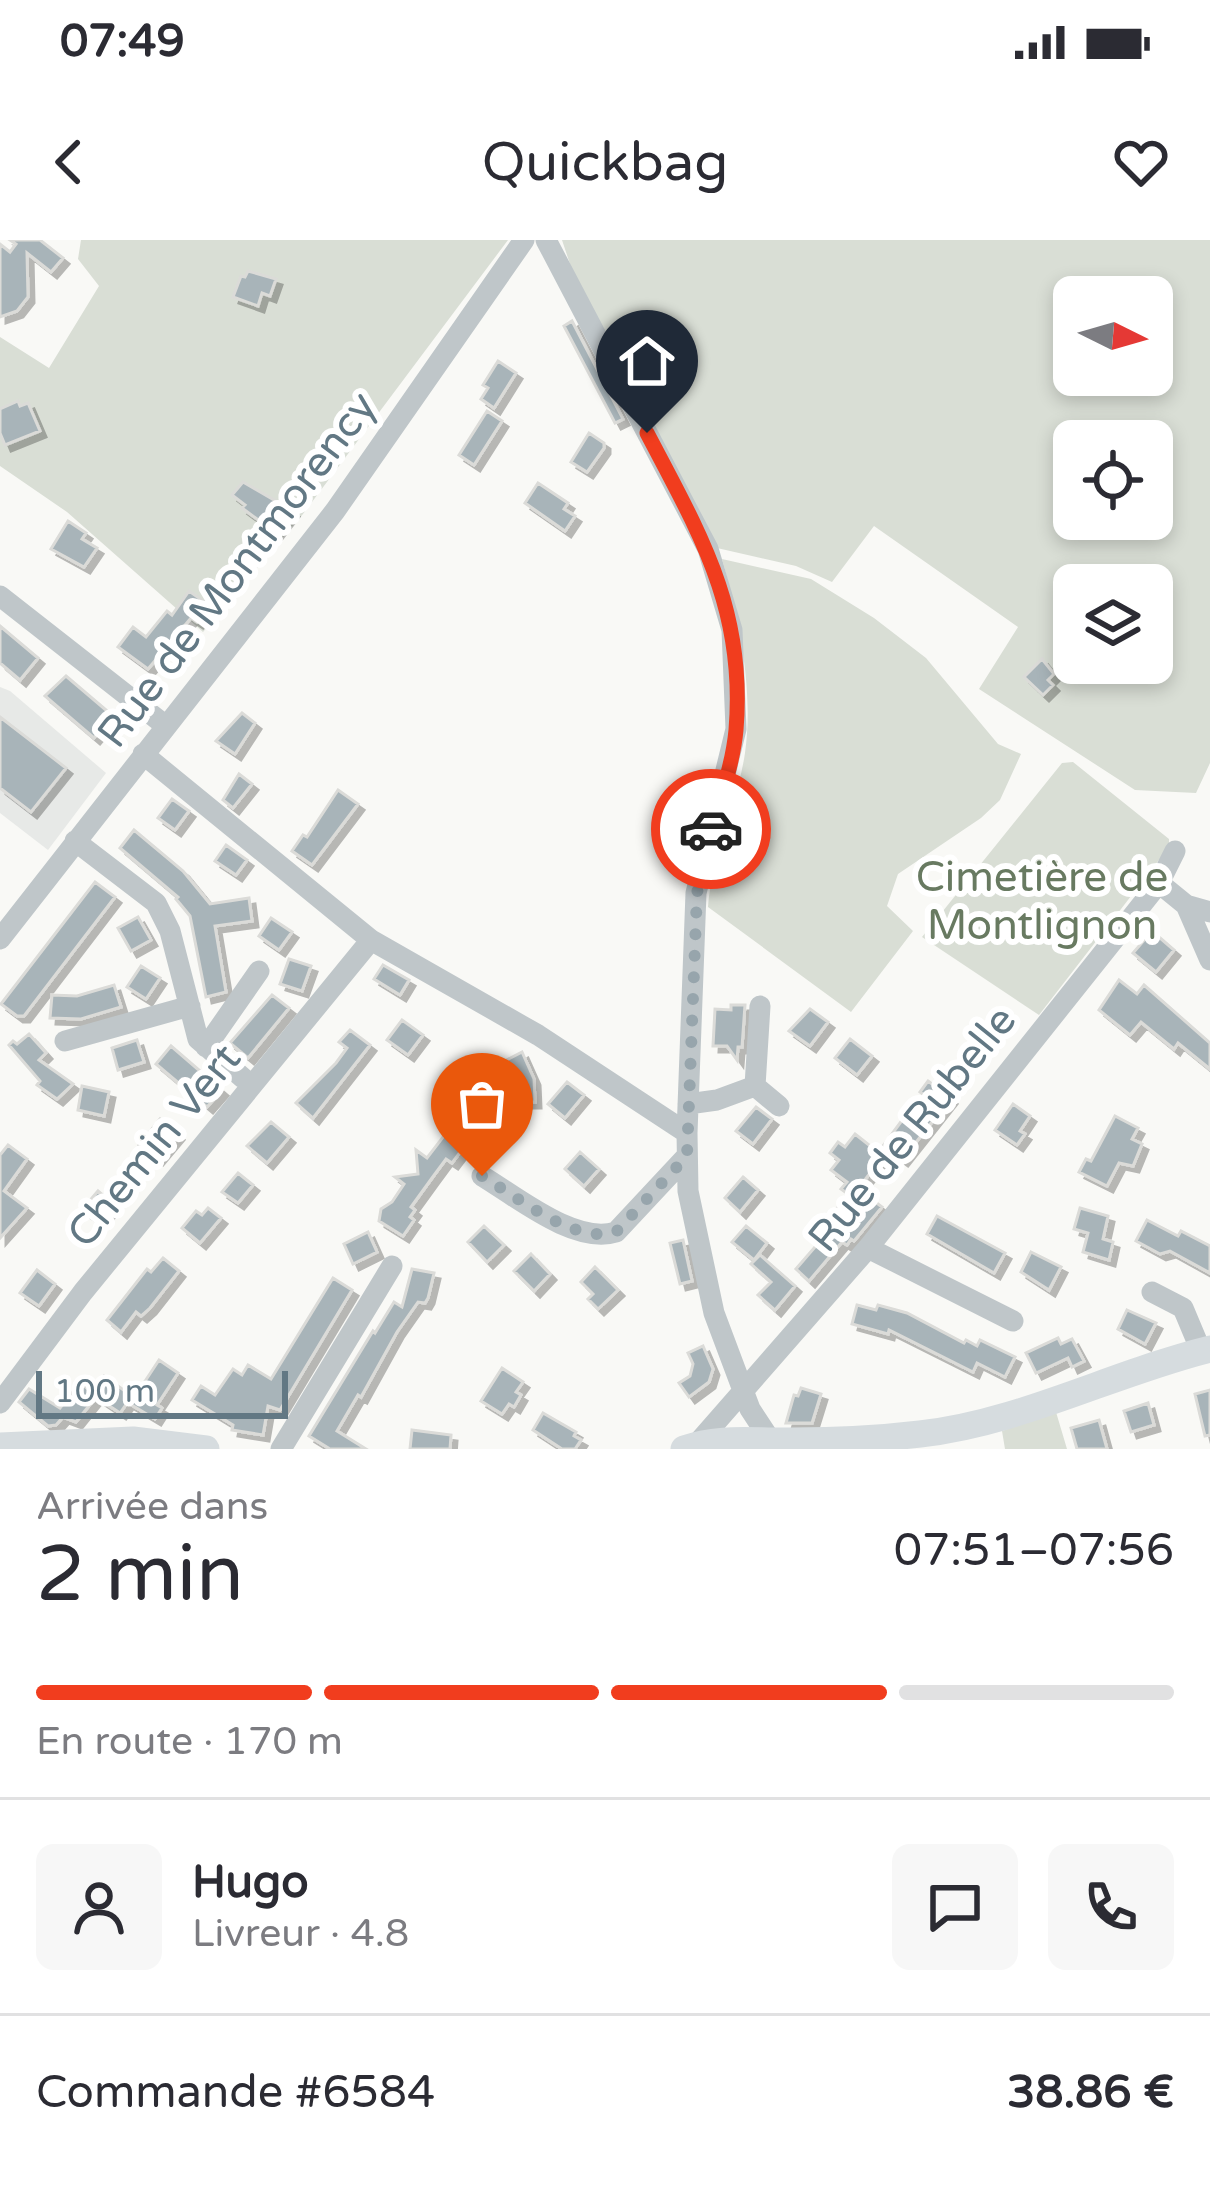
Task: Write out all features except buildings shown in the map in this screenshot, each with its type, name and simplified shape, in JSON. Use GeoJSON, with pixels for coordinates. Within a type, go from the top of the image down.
{"type":"FeatureCollection","features":[{"type":"Feature","properties":{"kind":"main road"},"geometry":{"type":"LineString","coordinates":[[690,1447],[726,1439],[828,1445],[923,1434],[993,1420],[1163,1360],[1205,1350]]}},
{"type":"Feature","properties":{"kind":"main road"},"geometry":{"type":"LineString","coordinates":[[0,1446],[133,1440],[206,1449]]}},
{"type":"Feature","properties":{"kind":"street","name":"Rue de Montmorency"},"geometry":{"type":"LineString","coordinates":[[0,939],[335,511],[524,240]]}},
{"type":"Feature","properties":{"kind":"street"},"geometry":{"type":"LineString","coordinates":[[546,240],[708,549],[732,630],[736,729],[697,893],[688,1191],[709,1293],[750,1408],[771,1441]]}},
{"type":"Feature","properties":{"kind":"street"},"geometry":{"type":"LineString","coordinates":[[0,596],[166,726]]}},
{"type":"Feature","properties":{"kind":"street"},"geometry":{"type":"LineString","coordinates":[[143,754],[371,940],[538,1034],[687,1144]]}},
{"type":"Feature","properties":{"kind":"street"},"geometry":{"type":"LineString","coordinates":[[75,842],[156,903],[170,931],[198,1039],[243,1078]]}},
{"type":"Feature","properties":{"kind":"street","name":"Rue de Rubelle"},"geometry":{"type":"LineString","coordinates":[[690,1447],[868,1248],[1160,883],[1174,851]]}},
{"type":"Feature","properties":{"kind":"street"},"geometry":{"type":"LineString","coordinates":[[1160,883],[1186,904],[1210,912]]}},
{"type":"Feature","properties":{"kind":"street"},"geometry":{"type":"LineString","coordinates":[[1186,904],[1210,959]]}},
{"type":"Feature","properties":{"kind":"street","name":"Chemin Vert"},"geometry":{"type":"LineString","coordinates":[[0,1403],[83,1292],[371,940]]}},
{"type":"Feature","properties":{"kind":"street"},"geometry":{"type":"LineString","coordinates":[[206,1047],[259,971]]}},
{"type":"Feature","properties":{"kind":"street"},"geometry":{"type":"LineString","coordinates":[[65,1041],[190,1006]]}},
{"type":"Feature","properties":{"kind":"street"},"geometry":{"type":"LineString","coordinates":[[755,1086],[760,1006]]}},
{"type":"Feature","properties":{"kind":"street"},"geometry":{"type":"LineString","coordinates":[[688,1104],[717,1100],[755,1086]]}},
{"type":"Feature","properties":{"kind":"street"},"geometry":{"type":"LineString","coordinates":[[755,1086],[779,1106]]}},
{"type":"Feature","properties":{"kind":"street"},"geometry":{"type":"LineString","coordinates":[[482,1176],[581,1234],[601,1237],[616,1232],[687,1144]]}},
{"type":"Feature","properties":{"kind":"street"},"geometry":{"type":"LineString","coordinates":[[868,1248],[1013,1321]]}},
{"type":"Feature","properties":{"kind":"street"},"geometry":{"type":"LineString","coordinates":[[281,1449],[392,1266]]}},
{"type":"Feature","properties":{"kind":"street"},"geometry":{"type":"LineString","coordinates":[[1152,1292],[1184,1308],[1205,1350]]}},
{"type":"Feature","properties":{"kind":"shaded area"},"geometry":{"type":"Polygon","coordinates":[[[0,687],[106,773],[48,850],[0,813],[0,687]]]}},
{"type":"Feature","properties":{"kind":"green space"},"geometry":{"type":"Polygon","coordinates":[[[81,240],[508,240],[303,514],[203,632],[67,512],[0,466],[0,337],[49,368],[99,286],[78,259],[81,240]]]}},
{"type":"Feature","properties":{"kind":"green space"},"geometry":{"type":"Polygon","coordinates":[[[562,240],[1210,240],[1210,763],[1196,793],[1135,790],[979,689],[1018,627],[874,526],[832,582],[796,566],[717,548],[572,270],[562,240]]]}},
{"type":"Feature","properties":{"kind":"green space"},"geometry":{"type":"Polygon","coordinates":[[[722,559],[811,579],[874,618],[926,658],[998,744],[1021,754],[1000,800],[898,874],[887,906],[913,931],[851,1012],[708,907],[747,729],[743,655],[722,559]]]}},
{"type":"Feature","properties":{"kind":"green space","name":"Cimetière de Montlignon"},"geometry":{"type":"Polygon","coordinates":[[[1073,762],[1169,839],[1169,847],[1039,1015],[922,937],[1062,763],[1073,762]]]}},
{"type":"Feature","properties":{"kind":"green space"},"geometry":{"type":"Polygon","coordinates":[[[1056,1412],[1067,1449],[1005,1449],[1002,1431],[1056,1412]]]}},
{"type":"Feature","properties":{"kind":"way so far"},"geometry":{"type":"LineString","coordinates":[[482,1176],[581,1234],[601,1237],[616,1232],[687,1156],[697,893],[711,829]]}},
{"type":"Feature","properties":{"kind":"route"},"geometry":{"type":"LineString","coordinates":[[647,433],[708,549],[732,630],[736,729],[711,829]]}}]}
